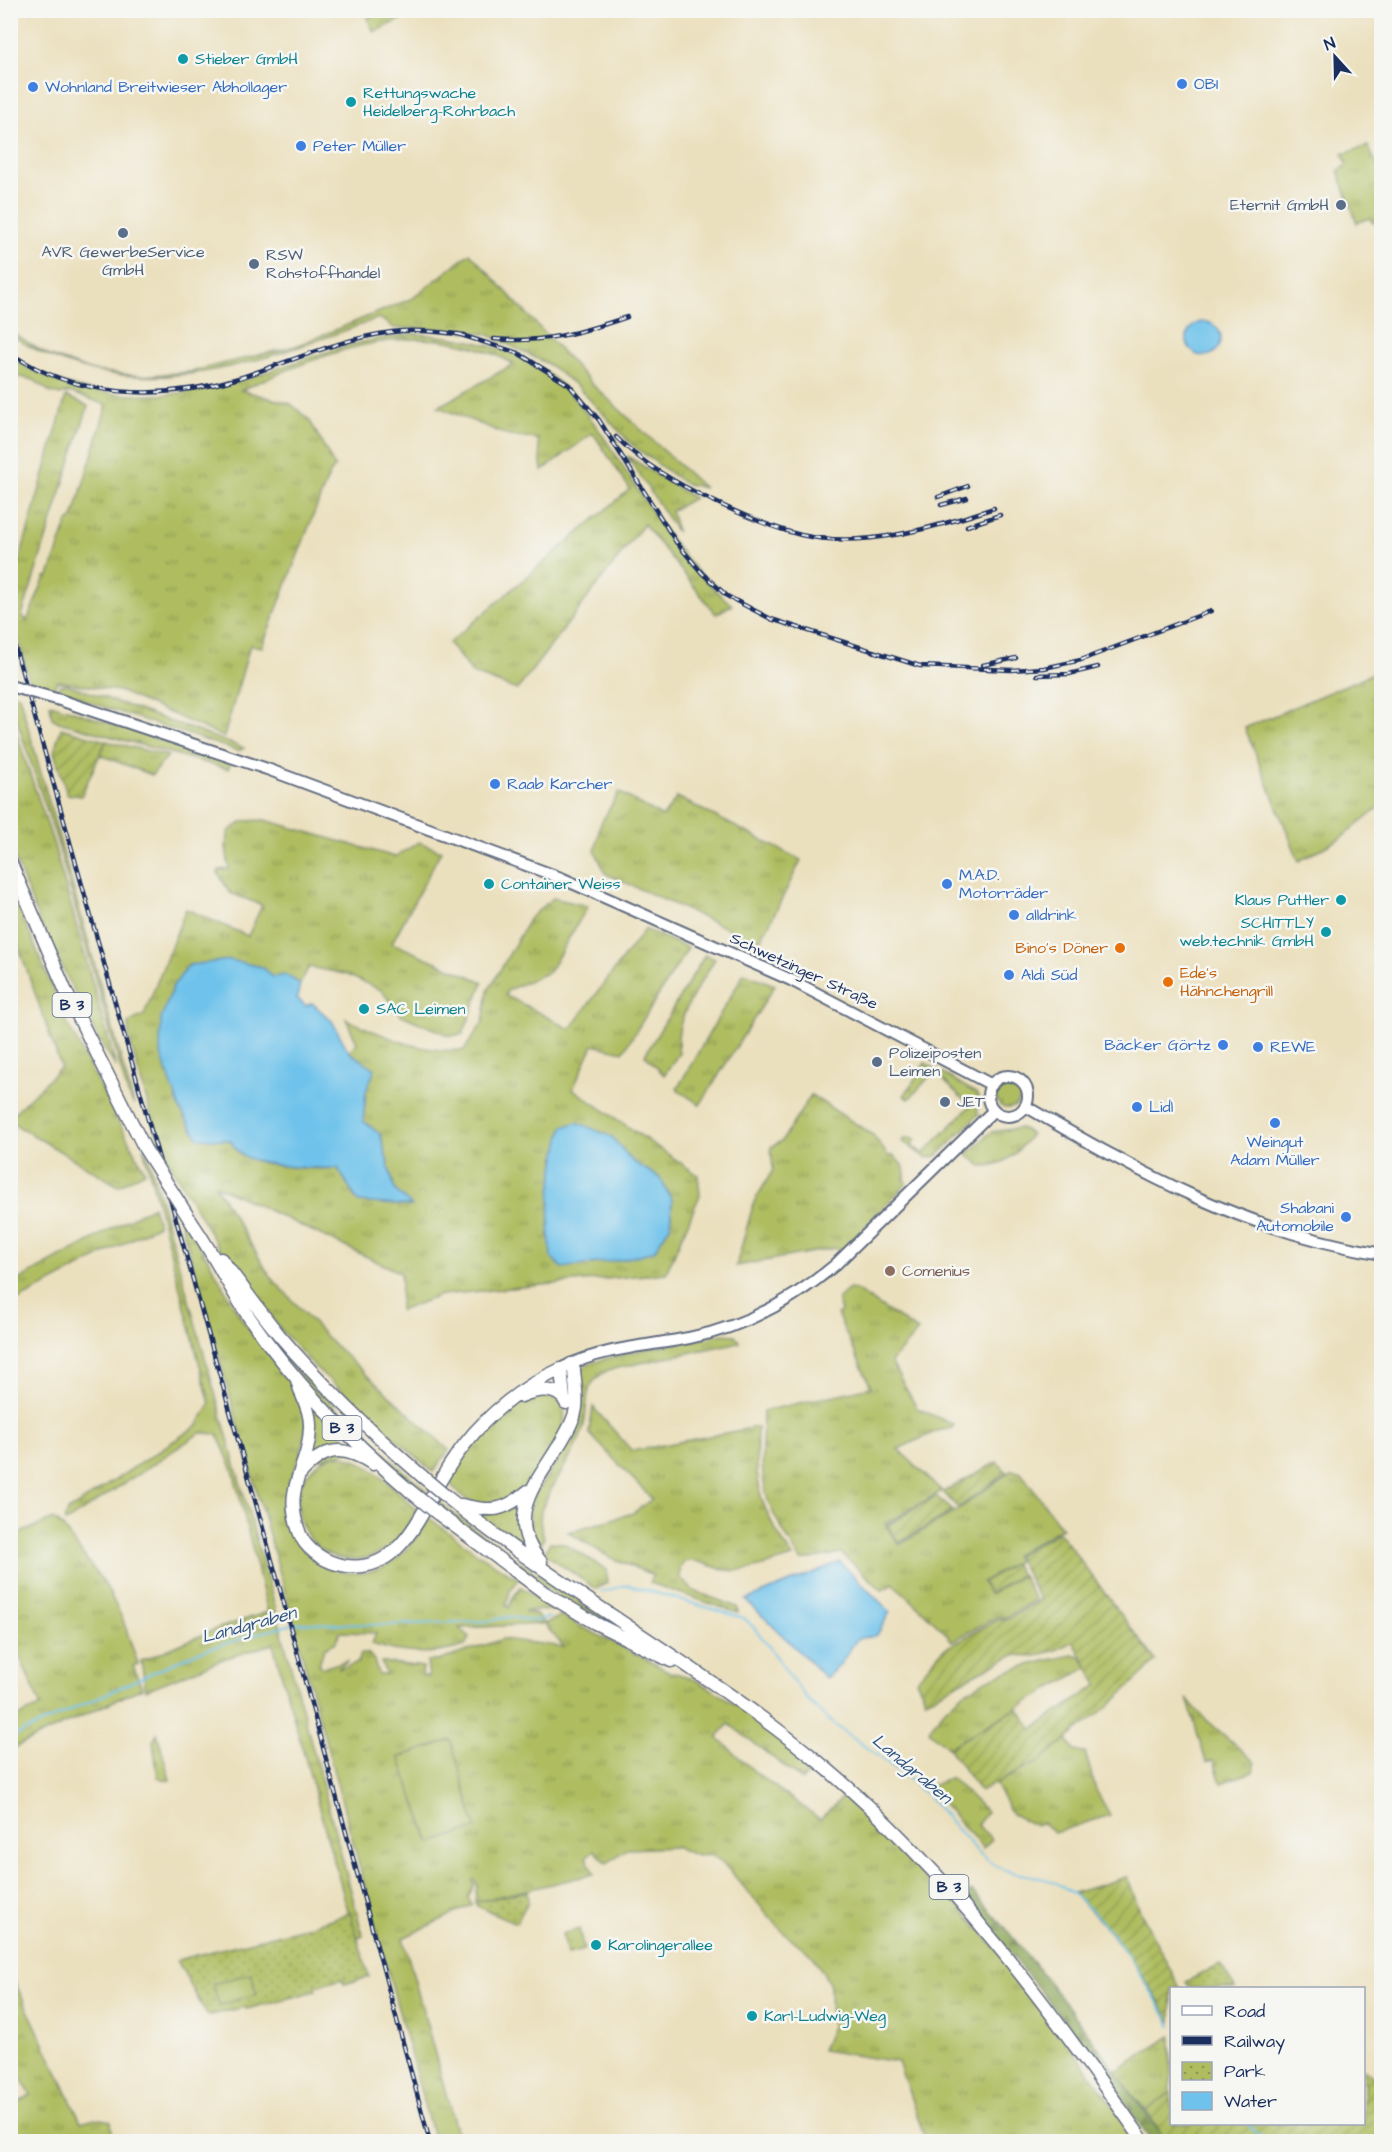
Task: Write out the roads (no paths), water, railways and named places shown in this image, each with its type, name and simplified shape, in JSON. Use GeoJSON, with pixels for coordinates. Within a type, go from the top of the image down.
{"type":"FeatureCollection","features":[{"type":"Feature","properties":{"kind":"main road","name":"Schwetzinger Straße"},"geometry":{"type":"LineString","coordinates":[[10,686],[60,700],[300,781],[456,837],[598,895],[791,980],[992,1085]]}},
{"type":"Feature","properties":{"kind":"main road","name":"B 3"},"geometry":{"type":"LineString","coordinates":[[10,861],[67,994],[132,1128],[248,1315],[297,1380],[390,1474],[437,1513],[545,1593],[595,1623],[702,1676]]}},
{"type":"Feature","properties":{"kind":"main road"},"geometry":{"type":"LineString","coordinates":[[1004,1076],[1019,1080],[1028,1092],[1025,1106],[1012,1115],[1000,1114],[994,1110],[988,1100],[992,1085],[1004,1076]]}},
{"type":"Feature","properties":{"kind":"main road"},"geometry":{"type":"LineString","coordinates":[[1025,1106],[1143,1173],[1233,1215],[1306,1238],[1382,1254]]}},
{"type":"Feature","properties":{"kind":"main road"},"geometry":{"type":"LineString","coordinates":[[297,1380],[306,1403],[310,1428],[292,1502],[300,1536],[315,1553],[329,1562],[348,1566],[376,1563],[405,1542],[461,1448],[485,1422],[531,1384],[566,1366],[616,1350],[714,1332],[737,1325],[785,1302],[809,1287],[842,1259],[994,1110]]}},
{"type":"Feature","properties":{"kind":"main road","name":"B 3"},"geometry":{"type":"LineString","coordinates":[[204,1241],[278,1334],[318,1378],[365,1426],[423,1477],[551,1575],[702,1676],[828,1770],[924,1860],[966,1905],[1036,1991],[1144,2142]]}},
{"type":"Feature","properties":{"kind":"main road"},"geometry":{"type":"LineString","coordinates":[[566,1366],[564,1399],[570,1425]]}},
{"type":"Feature","properties":{"kind":"main road"},"geometry":{"type":"LineString","coordinates":[[551,1575],[533,1553],[524,1533],[523,1510],[532,1487],[564,1443],[576,1408],[574,1370],[566,1366]]}},
{"type":"Feature","properties":{"kind":"main road"},"geometry":{"type":"LineString","coordinates":[[508,1401],[540,1390],[558,1394],[564,1399]]}},
{"type":"Feature","properties":{"kind":"main road"},"geometry":{"type":"LineString","coordinates":[[297,1477],[318,1456],[335,1450],[349,1451],[390,1474]]}},
{"type":"Feature","properties":{"kind":"main road"},"geometry":{"type":"LineString","coordinates":[[452,1501],[485,1510],[501,1509],[532,1487]]}},
{"type":"Feature","properties":{"kind":"water"},"geometry":{"type":"Polygon","coordinates":[[[1204,322],[1216,327],[1221,339],[1216,351],[1204,356],[1192,351],[1187,339],[1192,327],[1204,322]]]}},
{"type":"Feature","properties":{"kind":"water"},"geometry":{"type":"Polygon","coordinates":[[[230,960],[262,967],[272,977],[286,975],[300,984],[297,998],[306,1006],[312,1003],[332,1021],[349,1052],[375,1069],[366,1091],[363,1121],[380,1134],[395,1190],[412,1206],[358,1202],[338,1168],[275,1165],[242,1155],[230,1140],[198,1138],[180,1109],[160,1051],[161,1019],[173,986],[189,965],[230,960]]]}},
{"type":"Feature","properties":{"kind":"water"},"geometry":{"type":"Polygon","coordinates":[[[577,1122],[612,1137],[632,1161],[660,1178],[672,1201],[670,1226],[654,1251],[621,1260],[562,1268],[551,1257],[550,1208],[556,1159],[563,1127],[577,1122]]]}},
{"type":"Feature","properties":{"kind":"water"},"geometry":{"type":"Polygon","coordinates":[[[840,1562],[890,1612],[877,1635],[857,1639],[841,1663],[826,1678],[746,1600],[840,1562]]]}},
{"type":"Feature","properties":{"kind":"waterway","name":"Landgraben"},"geometry":{"type":"LineString","coordinates":[[601,1592],[628,1585],[744,1618],[764,1640],[800,1690],[821,1713],[910,1780],[991,1863],[1007,1871],[1052,1881],[1077,1897],[1093,1912],[1123,1949],[1170,2024]]}},
{"type":"Feature","properties":{"kind":"waterway","name":"Landgraben"},"geometry":{"type":"LineString","coordinates":[[10,1738],[195,1653],[275,1628],[300,1623],[383,1625],[489,1621],[508,1617],[535,1621],[549,1617]]}},
{"type":"Feature","properties":{"kind":"waterway","name":"Landgraben"},"geometry":{"type":"LineString","coordinates":[[1249,2125],[1266,2142]]}},
{"type":"Feature","properties":{"kind":"railway"},"geometry":{"type":"LineString","coordinates":[[494,339],[529,340],[562,336],[627,317]]}},
{"type":"Feature","properties":{"kind":"railway"},"geometry":{"type":"LineString","coordinates":[[10,353],[64,380],[92,387],[151,392],[180,390],[239,378],[334,345],[372,335],[410,331],[465,335]]}},
{"type":"Feature","properties":{"kind":"railway"},"geometry":{"type":"LineString","coordinates":[[458,334],[518,353],[569,385],[599,420],[676,542],[702,573],[727,596],[771,619],[920,666],[1011,670],[1044,668],[1081,660],[1211,611]]}},
{"type":"Feature","properties":{"kind":"railway"},"geometry":{"type":"LineString","coordinates":[[616,437],[649,465],[685,487],[755,520],[801,535],[849,540],[874,538],[923,529],[994,508]]}},
{"type":"Feature","properties":{"kind":"railway"},"geometry":{"type":"LineString","coordinates":[[938,497],[968,486]]}},
{"type":"Feature","properties":{"kind":"railway"},"geometry":{"type":"LineString","coordinates":[[941,505],[967,498]]}},
{"type":"Feature","properties":{"kind":"railway"},"geometry":{"type":"LineString","coordinates":[[967,526],[1000,515]]}},
{"type":"Feature","properties":{"kind":"railway"},"geometry":{"type":"LineString","coordinates":[[10,629],[280,1589],[430,2142]]}},
{"type":"Feature","properties":{"kind":"railway"},"geometry":{"type":"LineString","coordinates":[[983,665],[1016,658]]}},
{"type":"Feature","properties":{"kind":"railway"},"geometry":{"type":"LineString","coordinates":[[1037,675],[1069,674],[1098,667]]}},
{"type":"Feature","properties":{"kind":"place","name":"Stieber GmbH"},"geometry":{"type":"Point","coordinates":[183,59]}},
{"type":"Feature","properties":{"kind":"place","name":"OBI"},"geometry":{"type":"Point","coordinates":[1182,84]}},
{"type":"Feature","properties":{"kind":"place","name":"Wohnland Breitwieser Abhollager"},"geometry":{"type":"Point","coordinates":[33,87]}},
{"type":"Feature","properties":{"kind":"place","name":"Rettungswache Heidelberg-Rohrbach"},"geometry":{"type":"Point","coordinates":[351,102]}},
{"type":"Feature","properties":{"kind":"place","name":"Peter Müller"},"geometry":{"type":"Point","coordinates":[301,146]}},
{"type":"Feature","properties":{"kind":"place","name":"Eternit GmbH"},"geometry":{"type":"Point","coordinates":[1341,205]}},
{"type":"Feature","properties":{"kind":"place","name":"AVR GewerbeService GmbH"},"geometry":{"type":"Point","coordinates":[123,233]}},
{"type":"Feature","properties":{"kind":"place","name":"RSW Rohstoffhandel"},"geometry":{"type":"Point","coordinates":[254,264]}},
{"type":"Feature","properties":{"kind":"place","name":"Raab Karcher"},"geometry":{"type":"Point","coordinates":[495,784]}},
{"type":"Feature","properties":{"kind":"place","name":"Container Weiss"},"geometry":{"type":"Point","coordinates":[489,884]}},
{"type":"Feature","properties":{"kind":"place","name":"M.A.D. Motorräder"},"geometry":{"type":"Point","coordinates":[947,884]}},
{"type":"Feature","properties":{"kind":"place","name":"Klaus Puttler"},"geometry":{"type":"Point","coordinates":[1341,900]}},
{"type":"Feature","properties":{"kind":"place","name":"alldrink"},"geometry":{"type":"Point","coordinates":[1014,915]}},
{"type":"Feature","properties":{"kind":"place","name":"SCHITTLY web.technik GmbH"},"geometry":{"type":"Point","coordinates":[1326,932]}},
{"type":"Feature","properties":{"kind":"place","name":"Bino's Döner"},"geometry":{"type":"Point","coordinates":[1120,948]}},
{"type":"Feature","properties":{"kind":"place","name":"Aldi Süd"},"geometry":{"type":"Point","coordinates":[1009,975]}},
{"type":"Feature","properties":{"kind":"place","name":"Ede's Hähnchengrill"},"geometry":{"type":"Point","coordinates":[1168,982]}},
{"type":"Feature","properties":{"kind":"place","name":"SAC Leimen"},"geometry":{"type":"Point","coordinates":[364,1009]}},
{"type":"Feature","properties":{"kind":"place","name":"Bäcker Görtz"},"geometry":{"type":"Point","coordinates":[1223,1045]}},
{"type":"Feature","properties":{"kind":"place","name":"REWE"},"geometry":{"type":"Point","coordinates":[1258,1047]}},
{"type":"Feature","properties":{"kind":"place","name":"Polizeiposten Leimen"},"geometry":{"type":"Point","coordinates":[877,1062]}},
{"type":"Feature","properties":{"kind":"place","name":"JET"},"geometry":{"type":"Point","coordinates":[945,1102]}},
{"type":"Feature","properties":{"kind":"place","name":"Lidl"},"geometry":{"type":"Point","coordinates":[1137,1107]}},
{"type":"Feature","properties":{"kind":"place","name":"Weingut Adam Müller"},"geometry":{"type":"Point","coordinates":[1275,1123]}},
{"type":"Feature","properties":{"kind":"place","name":"Shabani Automobile"},"geometry":{"type":"Point","coordinates":[1346,1217]}},
{"type":"Feature","properties":{"kind":"place","name":"Comenius"},"geometry":{"type":"Point","coordinates":[890,1271]}},
{"type":"Feature","properties":{"kind":"place","name":"Karolingerallee"},"geometry":{"type":"Point","coordinates":[596,1945]}},
{"type":"Feature","properties":{"kind":"place","name":"Karl-Ludwig-Weg"},"geometry":{"type":"Point","coordinates":[752,2016]}}]}
